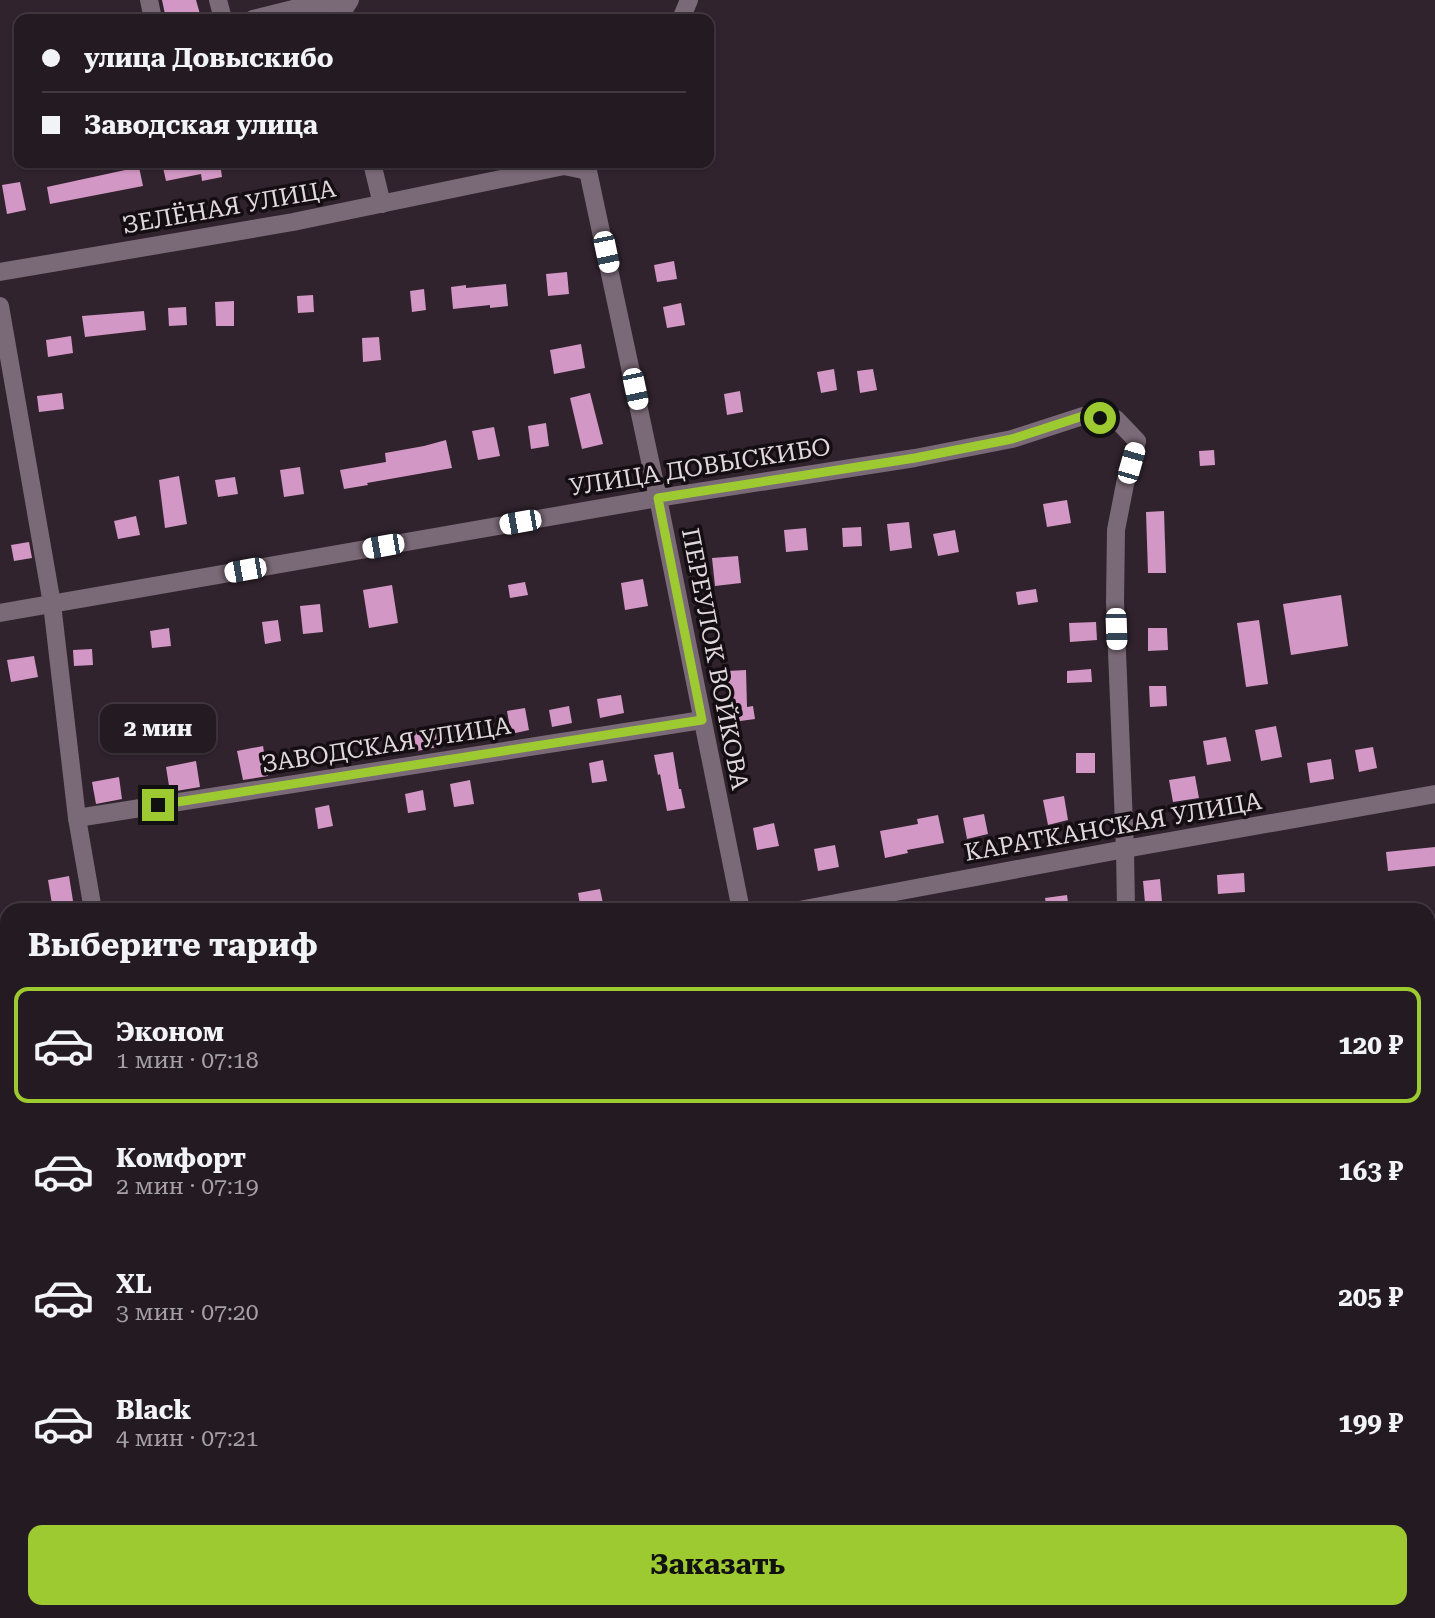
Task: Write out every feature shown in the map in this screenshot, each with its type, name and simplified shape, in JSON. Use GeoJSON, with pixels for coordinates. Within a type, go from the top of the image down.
{"type":"FeatureCollection","features":[{"type":"Feature","properties":{"kind":"street"},"geometry":{"type":"LineString","coordinates":[[268,14],[296,4],[339,9]]}},
{"type":"Feature","properties":{"kind":"street"},"geometry":{"type":"LineString","coordinates":[[373,168],[382,204]]}},
{"type":"Feature","properties":{"kind":"street","name":"ЗЕЛЁНАЯ УЛИЦА"},"geometry":{"type":"LineString","coordinates":[[0,272],[293,222],[554,168]]}},
{"type":"Feature","properties":{"kind":"street","name":"ПЕРЕУЛОК ВОЙКОВА"},"geometry":{"type":"LineString","coordinates":[[591,168],[740,903]]}},
{"type":"Feature","properties":{"kind":"street"},"geometry":{"type":"LineString","coordinates":[[0,306],[52,604],[77,818],[92,903]]}},
{"type":"Feature","properties":{"kind":"street","name":"УЛИЦА ДОВЫСКИБО"},"geometry":{"type":"LineString","coordinates":[[0,613],[658,498],[927,456],[1012,439],[1083,416],[1116,419],[1137,441],[1116,530],[1115,602],[1125,849]]}},
{"type":"Feature","properties":{"kind":"street","name":"ЗАВОДСКАЯ УЛИЦА"},"geometry":{"type":"LineString","coordinates":[[77,818],[702,720]]}},
{"type":"Feature","properties":{"kind":"street","name":"КАРАТКАНСКАЯ УЛИЦА"},"geometry":{"type":"LineString","coordinates":[[836,903],[1435,794]]}},
{"type":"Feature","properties":{"kind":"street"},"geometry":{"type":"LineString","coordinates":[[1125,849],[1126,903]]}},
{"type":"Feature","properties":{"kind":"building"},"geometry":{"type":"Polygon","coordinates":[[[162,0],[196,0],[200,14],[165,14],[162,0]]]}},
{"type":"Feature","properties":{"kind":"building"},"geometry":{"type":"Polygon","coordinates":[[[134,168],[139,168],[143,186],[50,204],[47,187],[134,168]]]}},
{"type":"Feature","properties":{"kind":"building"},"geometry":{"type":"Polygon","coordinates":[[[163,168],[227,168],[221,170],[222,177],[202,181],[201,174],[166,181],[163,168]]]}},
{"type":"Feature","properties":{"kind":"building"},"geometry":{"type":"Polygon","coordinates":[[[20,182],[26,210],[7,214],[2,185],[20,182]]]}},
{"type":"Feature","properties":{"kind":"building"},"geometry":{"type":"Polygon","coordinates":[[[674,261],[677,279],[657,282],[654,265],[674,261]]]}},
{"type":"Feature","properties":{"kind":"building"},"geometry":{"type":"Polygon","coordinates":[[[567,272],[569,294],[548,296],[546,274],[567,272]]]}},
{"type":"Feature","properties":{"kind":"building"},"geometry":{"type":"Polygon","coordinates":[[[506,284],[508,306],[453,309],[451,287],[506,284]]]}},
{"type":"Feature","properties":{"kind":"building"},"geometry":{"type":"Polygon","coordinates":[[[424,289],[426,310],[412,312],[410,291],[424,289]]]}},
{"type":"Feature","properties":{"kind":"building"},"geometry":{"type":"Polygon","coordinates":[[[313,295],[314,312],[298,313],[297,296],[313,295]]]}},
{"type":"Feature","properties":{"kind":"building"},"geometry":{"type":"Polygon","coordinates":[[[234,301],[234,326],[216,326],[215,302],[234,301]]]}},
{"type":"Feature","properties":{"kind":"building"},"geometry":{"type":"Polygon","coordinates":[[[681,303],[685,325],[667,328],[663,307],[681,303]]]}},
{"type":"Feature","properties":{"kind":"building"},"geometry":{"type":"Polygon","coordinates":[[[186,307],[187,325],[169,326],[168,308],[186,307]]]}},
{"type":"Feature","properties":{"kind":"building"},"geometry":{"type":"Polygon","coordinates":[[[144,311],[146,330],[85,337],[82,316],[144,311]]]}},
{"type":"Feature","properties":{"kind":"building"},"geometry":{"type":"Polygon","coordinates":[[[71,336],[73,353],[48,357],[46,340],[71,336]]]}},
{"type":"Feature","properties":{"kind":"building"},"geometry":{"type":"Polygon","coordinates":[[[379,337],[381,360],[363,362],[362,338],[379,337]]]}},
{"type":"Feature","properties":{"kind":"building"},"geometry":{"type":"Polygon","coordinates":[[[581,344],[585,368],[554,374],[550,350],[581,344]]]}},
{"type":"Feature","properties":{"kind":"building"},"geometry":{"type":"Polygon","coordinates":[[[834,369],[837,390],[821,393],[817,372],[834,369]]]}},
{"type":"Feature","properties":{"kind":"building"},"geometry":{"type":"Polygon","coordinates":[[[873,369],[877,390],[860,393],[857,371],[873,369]]]}},
{"type":"Feature","properties":{"kind":"building"},"geometry":{"type":"Polygon","coordinates":[[[740,391],[743,412],[727,415],[724,394],[740,391]]]}},
{"type":"Feature","properties":{"kind":"building"},"geometry":{"type":"Polygon","coordinates":[[[62,393],[64,409],[39,412],[37,396],[62,393]]]}},
{"type":"Feature","properties":{"kind":"building"},"geometry":{"type":"Polygon","coordinates":[[[590,393],[603,444],[582,449],[570,398],[590,393]]]}},
{"type":"Feature","properties":{"kind":"building"},"geometry":{"type":"Polygon","coordinates":[[[546,423],[549,446],[531,449],[528,426],[546,423]]]}},
{"type":"Feature","properties":{"kind":"building"},"geometry":{"type":"Polygon","coordinates":[[[494,427],[500,456],[478,460],[472,431],[494,427]]]}},
{"type":"Feature","properties":{"kind":"building"},"geometry":{"type":"Polygon","coordinates":[[[446,440],[452,468],[344,489],[340,470],[386,462],[385,453],[446,440]]]}},
{"type":"Feature","properties":{"kind":"building"},"geometry":{"type":"Polygon","coordinates":[[[1214,450],[1215,465],[1200,466],[1199,451],[1214,450]]]}},
{"type":"Feature","properties":{"kind":"building"},"geometry":{"type":"Polygon","coordinates":[[[300,467],[304,494],[284,497],[280,470],[300,467]]]}},
{"type":"Feature","properties":{"kind":"building"},"geometry":{"type":"Polygon","coordinates":[[[179,476],[187,524],[165,528],[159,480],[179,476]]]}},
{"type":"Feature","properties":{"kind":"building"},"geometry":{"type":"Polygon","coordinates":[[[235,477],[238,494],[218,497],[215,480],[235,477]]]}},
{"type":"Feature","properties":{"kind":"building"},"geometry":{"type":"Polygon","coordinates":[[[1067,500],[1071,523],[1047,527],[1043,504],[1067,500]]]}},
{"type":"Feature","properties":{"kind":"building"},"geometry":{"type":"Polygon","coordinates":[[[1164,511],[1166,573],[1148,573],[1146,512],[1164,511]]]}},
{"type":"Feature","properties":{"kind":"building"},"geometry":{"type":"Polygon","coordinates":[[[136,516],[140,535],[118,539],[114,521],[136,516]]]}},
{"type":"Feature","properties":{"kind":"building"},"geometry":{"type":"Polygon","coordinates":[[[909,522],[912,548],[890,551],[887,524],[909,522]]]}},
{"type":"Feature","properties":{"kind":"building"},"geometry":{"type":"Polygon","coordinates":[[[861,527],[862,546],[843,547],[842,528],[861,527]]]}},
{"type":"Feature","properties":{"kind":"building"},"geometry":{"type":"Polygon","coordinates":[[[806,528],[808,550],[786,552],[784,530],[806,528]]]}},
{"type":"Feature","properties":{"kind":"building"},"geometry":{"type":"Polygon","coordinates":[[[955,530],[959,552],[938,556],[933,534],[955,530]]]}},
{"type":"Feature","properties":{"kind":"building"},"geometry":{"type":"Polygon","coordinates":[[[29,542],[32,558],[14,561],[11,545],[29,542]]]}},
{"type":"Feature","properties":{"kind":"building"},"geometry":{"type":"Polygon","coordinates":[[[738,556],[741,583],[715,586],[712,558],[738,556]]]}},
{"type":"Feature","properties":{"kind":"building"},"geometry":{"type":"Polygon","coordinates":[[[643,579],[648,606],[625,610],[621,583],[643,579]]]}},
{"type":"Feature","properties":{"kind":"building"},"geometry":{"type":"Polygon","coordinates":[[[525,582],[528,595],[510,598],[508,585],[525,582]]]}},
{"type":"Feature","properties":{"kind":"building"},"geometry":{"type":"Polygon","coordinates":[[[392,585],[398,623],[369,628],[363,590],[392,585]]]}},
{"type":"Feature","properties":{"kind":"building"},"geometry":{"type":"Polygon","coordinates":[[[1036,589],[1038,602],[1018,605],[1016,592],[1036,589]]]}},
{"type":"Feature","properties":{"kind":"building"},"geometry":{"type":"Polygon","coordinates":[[[1341,595],[1348,646],[1291,655],[1283,604],[1341,595]]]}},
{"type":"Feature","properties":{"kind":"building"},"geometry":{"type":"Polygon","coordinates":[[[320,604],[323,632],[303,634],[300,606],[320,604]]]}},
{"type":"Feature","properties":{"kind":"building"},"geometry":{"type":"Polygon","coordinates":[[[278,620],[281,641],[265,644],[262,622],[278,620]]]}},
{"type":"Feature","properties":{"kind":"building"},"geometry":{"type":"Polygon","coordinates":[[[1259,620],[1268,684],[1246,687],[1237,623],[1259,620]]]}},
{"type":"Feature","properties":{"kind":"building"},"geometry":{"type":"Polygon","coordinates":[[[1096,622],[1097,640],[1070,642],[1069,623],[1096,622]]]}},
{"type":"Feature","properties":{"kind":"building"},"geometry":{"type":"Polygon","coordinates":[[[169,628],[171,646],[152,648],[150,631],[169,628]]]}},
{"type":"Feature","properties":{"kind":"building"},"geometry":{"type":"Polygon","coordinates":[[[1148,628],[1167,628],[1168,650],[1148,651],[1148,628]]]}},
{"type":"Feature","properties":{"kind":"building"},"geometry":{"type":"Polygon","coordinates":[[[92,649],[93,665],[74,666],[73,650],[92,649]]]}},
{"type":"Feature","properties":{"kind":"building"},"geometry":{"type":"Polygon","coordinates":[[[34,656],[38,677],[11,682],[7,660],[34,656]]]}},
{"type":"Feature","properties":{"kind":"building"},"geometry":{"type":"Polygon","coordinates":[[[1091,669],[1092,682],[1067,683],[1067,671],[1091,669]]]}},
{"type":"Feature","properties":{"kind":"building"},"geometry":{"type":"Polygon","coordinates":[[[746,670],[747,707],[753,706],[755,719],[733,722],[727,671],[746,670]]]}},
{"type":"Feature","properties":{"kind":"building"},"geometry":{"type":"Polygon","coordinates":[[[1149,686],[1166,686],[1167,706],[1150,707],[1149,686]]]}},
{"type":"Feature","properties":{"kind":"building"},"geometry":{"type":"Polygon","coordinates":[[[621,695],[624,713],[600,718],[597,699],[621,695]]]}},
{"type":"Feature","properties":{"kind":"building"},"geometry":{"type":"Polygon","coordinates":[[[569,706],[572,723],[552,727],[549,710],[569,706]]]}},
{"type":"Feature","properties":{"kind":"building"},"geometry":{"type":"Polygon","coordinates":[[[525,708],[529,730],[511,734],[507,711],[525,708]]]}},
{"type":"Feature","properties":{"kind":"building"},"geometry":{"type":"Polygon","coordinates":[[[479,721],[482,737],[412,752],[408,732],[479,721]]]}},
{"type":"Feature","properties":{"kind":"building"},"geometry":{"type":"Polygon","coordinates":[[[1276,726],[1282,757],[1261,761],[1255,730],[1276,726]]]}},
{"type":"Feature","properties":{"kind":"building"},"geometry":{"type":"Polygon","coordinates":[[[1226,737],[1231,761],[1207,765],[1203,741],[1226,737]]]}},
{"type":"Feature","properties":{"kind":"building"},"geometry":{"type":"Polygon","coordinates":[[[263,746],[268,776],[243,780],[237,751],[263,746]]]}},
{"type":"Feature","properties":{"kind":"building"},"geometry":{"type":"Polygon","coordinates":[[[1373,747],[1377,768],[1359,772],[1355,750],[1373,747]]]}},
{"type":"Feature","properties":{"kind":"building"},"geometry":{"type":"Polygon","coordinates":[[[673,752],[685,808],[667,811],[654,755],[673,752]]]}},
{"type":"Feature","properties":{"kind":"building"},"geometry":{"type":"Polygon","coordinates":[[[1076,753],[1095,753],[1095,773],[1076,773],[1076,753]]]}},
{"type":"Feature","properties":{"kind":"building"},"geometry":{"type":"Polygon","coordinates":[[[1331,759],[1334,779],[1310,783],[1307,763],[1331,759]]]}},
{"type":"Feature","properties":{"kind":"building"},"geometry":{"type":"Polygon","coordinates":[[[603,760],[607,781],[592,783],[589,763],[603,760]]]}},
{"type":"Feature","properties":{"kind":"building"},"geometry":{"type":"Polygon","coordinates":[[[196,761],[200,787],[170,792],[166,767],[196,761]]]}},
{"type":"Feature","properties":{"kind":"building"},"geometry":{"type":"Polygon","coordinates":[[[1195,776],[1199,798],[1173,802],[1169,780],[1195,776]]]}},
{"type":"Feature","properties":{"kind":"building"},"geometry":{"type":"Polygon","coordinates":[[[119,777],[122,799],[96,804],[92,782],[119,777]]]}},
{"type":"Feature","properties":{"kind":"building"},"geometry":{"type":"Polygon","coordinates":[[[470,780],[474,804],[454,807],[450,784],[470,780]]]}},
{"type":"Feature","properties":{"kind":"building"},"geometry":{"type":"Polygon","coordinates":[[[423,790],[426,810],[408,813],[405,794],[423,790]]]}},
{"type":"Feature","properties":{"kind":"building"},"geometry":{"type":"Polygon","coordinates":[[[1064,796],[1068,820],[1048,825],[1043,800],[1064,796]]]}},
{"type":"Feature","properties":{"kind":"building"},"geometry":{"type":"Polygon","coordinates":[[[329,805],[333,826],[318,829],[315,808],[329,805]]]}},
{"type":"Feature","properties":{"kind":"building"},"geometry":{"type":"Polygon","coordinates":[[[984,814],[988,834],[967,839],[963,818],[984,814]]]}},
{"type":"Feature","properties":{"kind":"building"},"geometry":{"type":"Polygon","coordinates":[[[938,815],[944,843],[907,850],[908,853],[885,858],[880,831],[918,824],[917,819],[938,815]]]}},
{"type":"Feature","properties":{"kind":"building"},"geometry":{"type":"Polygon","coordinates":[[[774,823],[779,846],[757,850],[753,828],[774,823]]]}},
{"type":"Feature","properties":{"kind":"building"},"geometry":{"type":"Polygon","coordinates":[[[835,845],[839,867],[818,871],[814,849],[835,845]]]}},
{"type":"Feature","properties":{"kind":"building"},"geometry":{"type":"Polygon","coordinates":[[[1435,847],[1435,866],[1388,871],[1386,852],[1435,847]]]}},
{"type":"Feature","properties":{"kind":"building"},"geometry":{"type":"Polygon","coordinates":[[[1244,873],[1245,892],[1218,894],[1217,875],[1244,873]]]}},
{"type":"Feature","properties":{"kind":"building"},"geometry":{"type":"Polygon","coordinates":[[[69,876],[73,901],[52,903],[48,880],[69,876]]]}},
{"type":"Feature","properties":{"kind":"building"},"geometry":{"type":"Polygon","coordinates":[[[1160,879],[1162,902],[1145,903],[1143,881],[1160,879]]]}},
{"type":"Feature","properties":{"kind":"building"},"geometry":{"type":"Polygon","coordinates":[[[600,889],[603,903],[580,903],[578,893],[600,889]]]}},
{"type":"Feature","properties":{"kind":"building"},"geometry":{"type":"Polygon","coordinates":[[[1067,895],[1068,903],[1046,903],[1045,898],[1067,895]]]}},
{"type":"Feature","properties":{"kind":"route"},"geometry":{"type":"LineString","coordinates":[[158,805],[702,720],[658,498],[915,458],[1012,439],[1083,416],[1100,418]]}}]}
